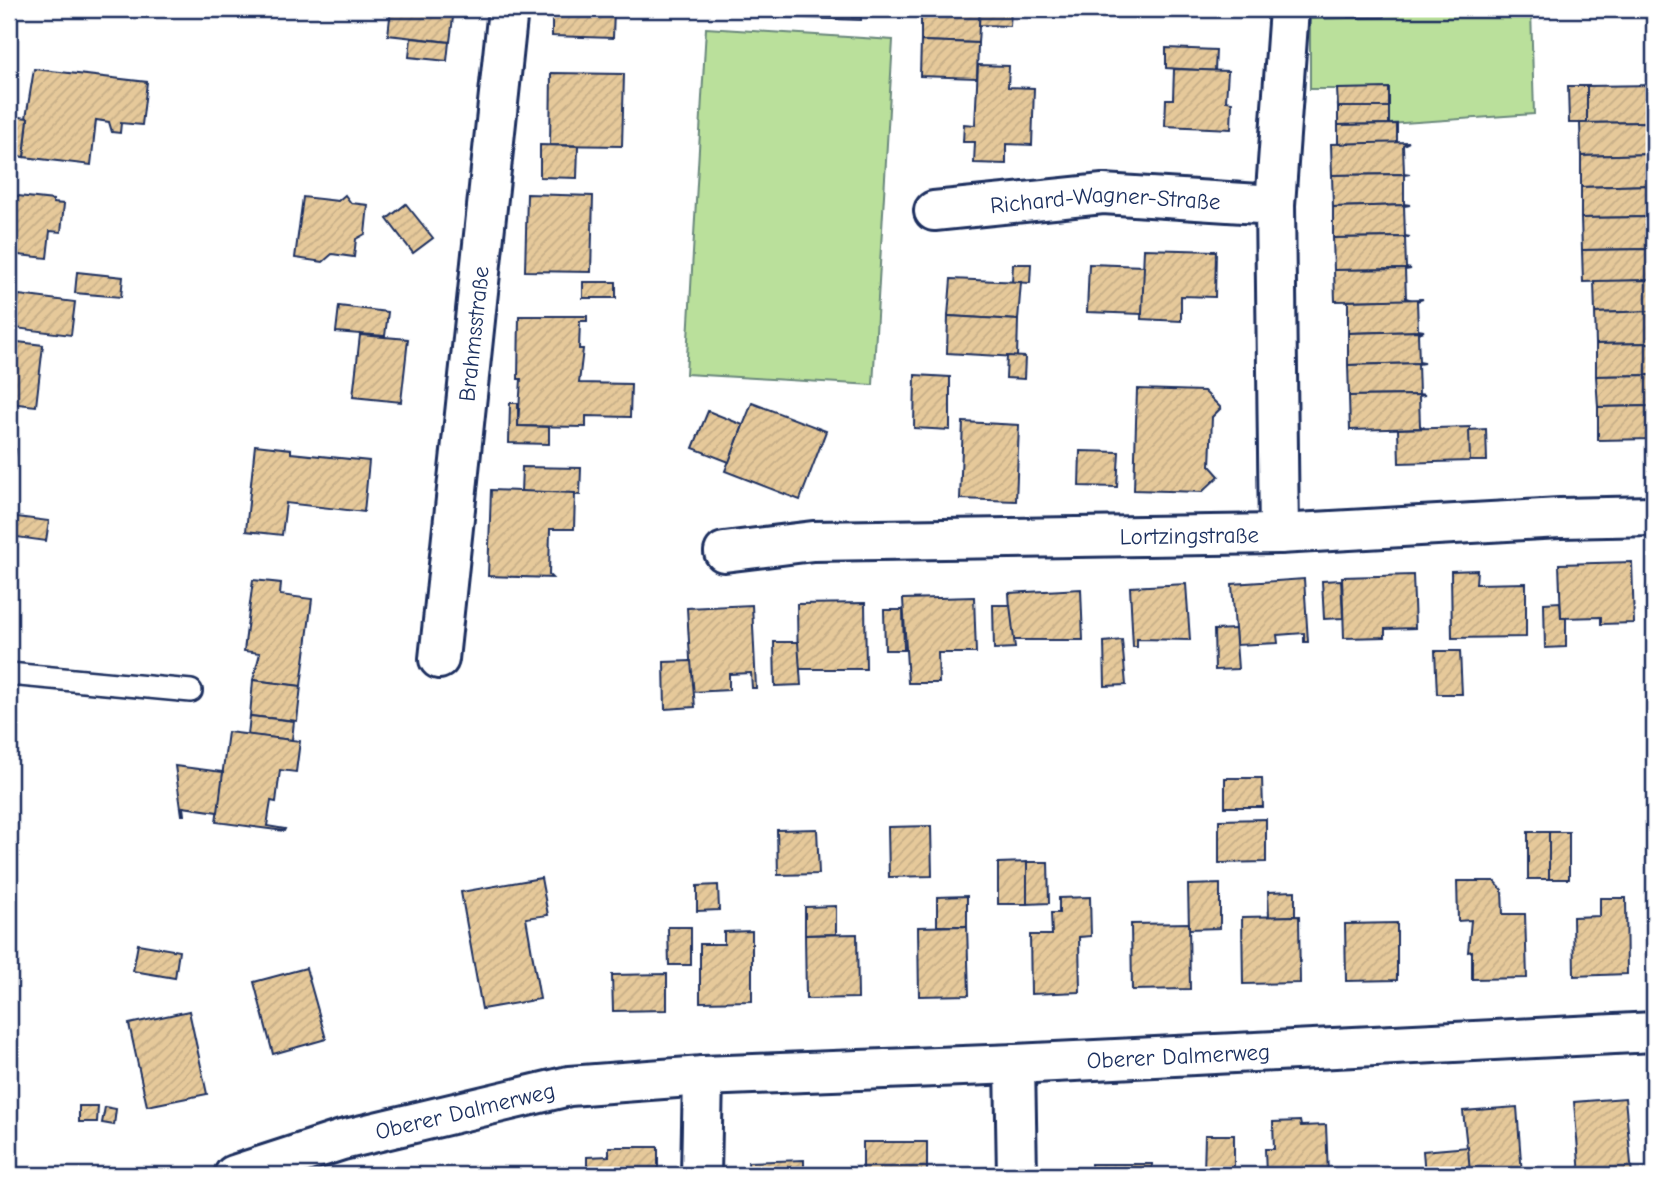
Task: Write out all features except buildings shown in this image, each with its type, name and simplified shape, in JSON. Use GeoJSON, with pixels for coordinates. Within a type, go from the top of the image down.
{"type":"FeatureCollection","features":[{"type":"Feature","properties":{"kind":"street","name":"Brahmsstraße"},"geometry":{"type":"LineString","coordinates":[[439,659],[508,9]]}},
{"type":"Feature","properties":{"kind":"street"},"geometry":{"type":"LineString","coordinates":[[1279,534],[1275,205],[1289,9]]}},
{"type":"Feature","properties":{"kind":"street","name":"Richard-Wagner-Straße"},"geometry":{"type":"LineString","coordinates":[[934,211],[1103,194],[1275,205]]}},
{"type":"Feature","properties":{"kind":"street","name":"Lortzingstraße"},"geometry":{"type":"LineString","coordinates":[[723,552],[813,541],[1279,534],[1560,518],[1654,516]]}},
{"type":"Feature","properties":{"kind":"street","name":"Oberer Dalmerweg"},"geometry":{"type":"LineString","coordinates":[[234,1175],[342,1140],[569,1086],[703,1076],[1015,1064],[1654,1032]]}},
{"type":"Feature","properties":{"kind":"street"},"geometry":{"type":"LineString","coordinates":[[1015,1064],[1017,1175]]}},
{"type":"Feature","properties":{"kind":"street"},"geometry":{"type":"LineString","coordinates":[[701,1175],[703,1076]]}},
{"type":"Feature","properties":{"kind":"lane"},"geometry":{"type":"LineString","coordinates":[[9,674],[191,691]]}},
{"type":"Feature","properties":{"kind":"green space"},"geometry":{"type":"Polygon","coordinates":[[[1384,9],[1531,9],[1534,114],[1389,124],[1388,89],[1310,89],[1310,19],[1383,17],[1384,9]]]}},
{"type":"Feature","properties":{"kind":"green space"},"geometry":{"type":"Polygon","coordinates":[[[706,28],[893,40],[873,385],[686,374],[706,28]]]}}]}
